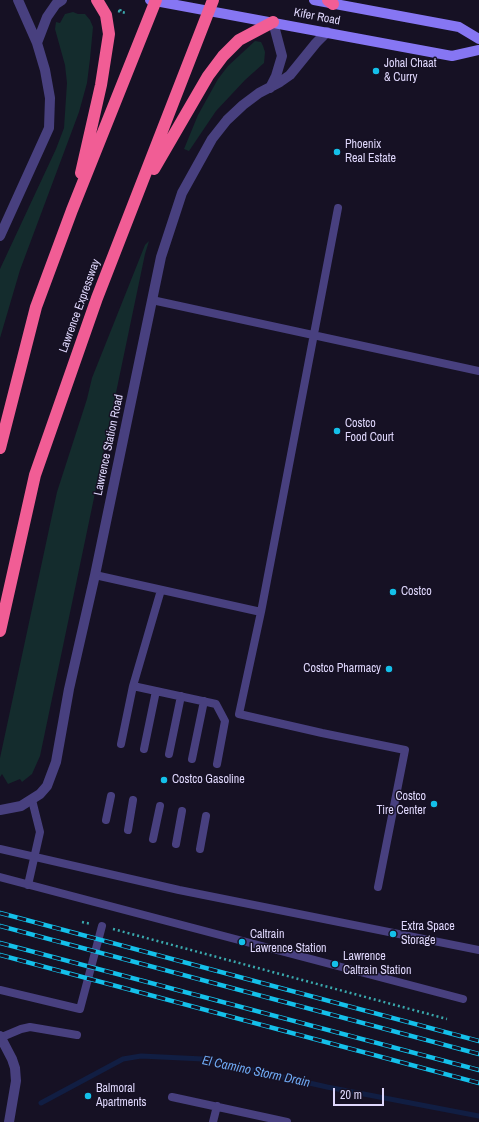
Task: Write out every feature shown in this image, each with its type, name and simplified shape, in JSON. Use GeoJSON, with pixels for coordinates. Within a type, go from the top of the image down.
{"type":"FeatureCollection","features":[{"type":"Feature","properties":{"kind":"highway"},"geometry":{"type":"LineString","coordinates":[[72,210],[107,52],[109,34],[107,18],[97,0]]}},
{"type":"Feature","properties":{"kind":"highway"},"geometry":{"type":"LineString","coordinates":[[0,448],[36,307],[154,0]]}},
{"type":"Feature","properties":{"kind":"highway","name":"Lawrence Expressway"},"geometry":{"type":"LineString","coordinates":[[0,631],[34,475],[97,298],[211,5]]}},
{"type":"Feature","properties":{"kind":"highway"},"geometry":{"type":"LineString","coordinates":[[134,203],[208,76],[223,56],[240,40],[273,22]]}},
{"type":"Feature","properties":{"kind":"main road","name":"Kifer Road"},"geometry":{"type":"LineString","coordinates":[[154,0],[211,5],[273,22],[452,56],[479,50]]}},
{"type":"Feature","properties":{"kind":"main road","name":"Kifer Road"},"geometry":{"type":"LineString","coordinates":[[314,0],[459,27],[479,39]]}},
{"type":"Feature","properties":{"kind":"street"},"geometry":{"type":"LineString","coordinates":[[0,236],[49,128],[50,98],[45,70],[37,43],[18,0]]}},
{"type":"Feature","properties":{"kind":"street"},"geometry":{"type":"LineString","coordinates":[[37,43],[47,17],[56,4],[62,0]]}},
{"type":"Feature","properties":{"kind":"street"},"geometry":{"type":"LineString","coordinates":[[270,88],[276,76],[282,56],[273,22]]}},
{"type":"Feature","properties":{"kind":"street","name":"Lawrence Station Road"},"geometry":{"type":"LineString","coordinates":[[0,810],[20,806],[40,794],[47,786],[56,762],[69,689],[95,575],[161,257],[182,193],[212,139],[227,120],[259,93],[290,75],[327,32]]}},
{"type":"Feature","properties":{"kind":"street"},"geometry":{"type":"LineString","coordinates":[[1,1036],[15,1068],[16,1081],[9,1122]]}},
{"type":"Feature","properties":{"kind":"lane"},"geometry":{"type":"LineString","coordinates":[[338,208],[261,612],[239,714],[329,735],[405,750],[378,887]]}},
{"type":"Feature","properties":{"kind":"lane"},"geometry":{"type":"LineString","coordinates":[[152,300],[479,370]]}},
{"type":"Feature","properties":{"kind":"lane"},"geometry":{"type":"LineString","coordinates":[[95,575],[261,612]]}},
{"type":"Feature","properties":{"kind":"lane"},"geometry":{"type":"LineString","coordinates":[[121,744],[133,686],[161,590]]}},
{"type":"Feature","properties":{"kind":"lane"},"geometry":{"type":"LineString","coordinates":[[133,686],[216,704],[225,721],[217,764]]}},
{"type":"Feature","properties":{"kind":"lane"},"geometry":{"type":"LineString","coordinates":[[144,749],[156,690]]}},
{"type":"Feature","properties":{"kind":"lane"},"geometry":{"type":"LineString","coordinates":[[169,754],[181,696]]}},
{"type":"Feature","properties":{"kind":"lane"},"geometry":{"type":"LineString","coordinates":[[192,759],[204,701]]}},
{"type":"Feature","properties":{"kind":"lane"},"geometry":{"type":"LineString","coordinates":[[106,820],[111,796]]}},
{"type":"Feature","properties":{"kind":"lane"},"geometry":{"type":"LineString","coordinates":[[28,885],[40,832],[32,800]]}},
{"type":"Feature","properties":{"kind":"lane"},"geometry":{"type":"LineString","coordinates":[[128,830],[134,800]]}},
{"type":"Feature","properties":{"kind":"lane"},"geometry":{"type":"LineString","coordinates":[[153,838],[160,806]]}},
{"type":"Feature","properties":{"kind":"lane"},"geometry":{"type":"LineString","coordinates":[[176,844],[182,810]]}},
{"type":"Feature","properties":{"kind":"lane"},"geometry":{"type":"LineString","coordinates":[[200,849],[206,816]]}},
{"type":"Feature","properties":{"kind":"lane"},"geometry":{"type":"LineString","coordinates":[[0,849],[179,890],[479,950]]}},
{"type":"Feature","properties":{"kind":"lane"},"geometry":{"type":"LineString","coordinates":[[0,878],[463,999]]}},
{"type":"Feature","properties":{"kind":"lane"},"geometry":{"type":"LineString","coordinates":[[0,990],[80,1009],[102,926]]}},
{"type":"Feature","properties":{"kind":"lane"},"geometry":{"type":"LineString","coordinates":[[1,1036],[21,1029],[30,1028],[77,1035]]}},
{"type":"Feature","properties":{"kind":"lane"},"geometry":{"type":"LineString","coordinates":[[172,1097],[217,1106],[270,1120],[287,1122]]}},
{"type":"Feature","properties":{"kind":"lane"},"geometry":{"type":"LineString","coordinates":[[214,1122],[217,1106]]}},
{"type":"Feature","properties":{"kind":"path"},"geometry":{"type":"LineString","coordinates":[[122,7],[120,11],[126,12]]}},
{"type":"Feature","properties":{"kind":"path"},"geometry":{"type":"LineString","coordinates":[[82,922],[102,926],[447,1019]]}},
{"type":"Feature","properties":{"kind":"green space"},"geometry":{"type":"Polygon","coordinates":[[[73,12],[85,14],[93,27],[87,83],[79,112],[20,270],[0,338],[0,269],[56,149],[64,128],[67,83],[65,65],[55,29],[56,22],[60,23],[65,14],[73,12]]]}},
{"type":"Feature","properties":{"kind":"green space"},"geometry":{"type":"Polygon","coordinates":[[[255,41],[261,42],[263,46],[265,52],[264,63],[245,80],[216,111],[189,151],[184,149],[198,115],[218,79],[228,66],[255,41]]]}},
{"type":"Feature","properties":{"kind":"green space"},"geometry":{"type":"Polygon","coordinates":[[[149,241],[145,254],[40,756],[32,774],[22,782],[20,779],[8,784],[2,774],[0,777],[0,758],[57,492],[87,399],[92,378],[145,245],[149,241]]]}},
{"type":"Feature","properties":{"kind":"waterway","name":"El Camino Storm Drain"},"geometry":{"type":"LineString","coordinates":[[41,1103],[123,1059],[141,1056],[203,1059],[327,1087],[479,1116]]}},
{"type":"Feature","properties":{"kind":"railway"},"geometry":{"type":"LineString","coordinates":[[0,913],[479,1041]]}},
{"type":"Feature","properties":{"kind":"railway"},"geometry":{"type":"LineString","coordinates":[[0,926],[479,1054]]}},
{"type":"Feature","properties":{"kind":"railway"},"geometry":{"type":"LineString","coordinates":[[0,943],[479,1070]]}},
{"type":"Feature","properties":{"kind":"railway"},"geometry":{"type":"LineString","coordinates":[[0,955],[479,1083]]}},
{"type":"Feature","properties":{"kind":"place","name":"Johal Chaat & Curry"},"geometry":{"type":"Point","coordinates":[376,71]}},
{"type":"Feature","properties":{"kind":"place","name":"Phoenix Real Estate"},"geometry":{"type":"Point","coordinates":[337,152]}},
{"type":"Feature","properties":{"kind":"place","name":"Costco Food Court"},"geometry":{"type":"Point","coordinates":[337,431]}},
{"type":"Feature","properties":{"kind":"place","name":"Costco"},"geometry":{"type":"Point","coordinates":[393,592]}},
{"type":"Feature","properties":{"kind":"place","name":"Costco Pharmacy"},"geometry":{"type":"Point","coordinates":[389,669]}},
{"type":"Feature","properties":{"kind":"place","name":"Costco Gasoline"},"geometry":{"type":"Point","coordinates":[164,780]}},
{"type":"Feature","properties":{"kind":"place","name":"Costco Tire Center"},"geometry":{"type":"Point","coordinates":[434,804]}},
{"type":"Feature","properties":{"kind":"place","name":"Extra Space Storage"},"geometry":{"type":"Point","coordinates":[393,934]}},
{"type":"Feature","properties":{"kind":"place","name":"Caltrain Lawrence Station"},"geometry":{"type":"Point","coordinates":[242,942]}},
{"type":"Feature","properties":{"kind":"place","name":"Lawrence Caltrain Station"},"geometry":{"type":"Point","coordinates":[335,964]}},
{"type":"Feature","properties":{"kind":"place","name":"Balmoral Apartments"},"geometry":{"type":"Point","coordinates":[88,1096]}}]}
